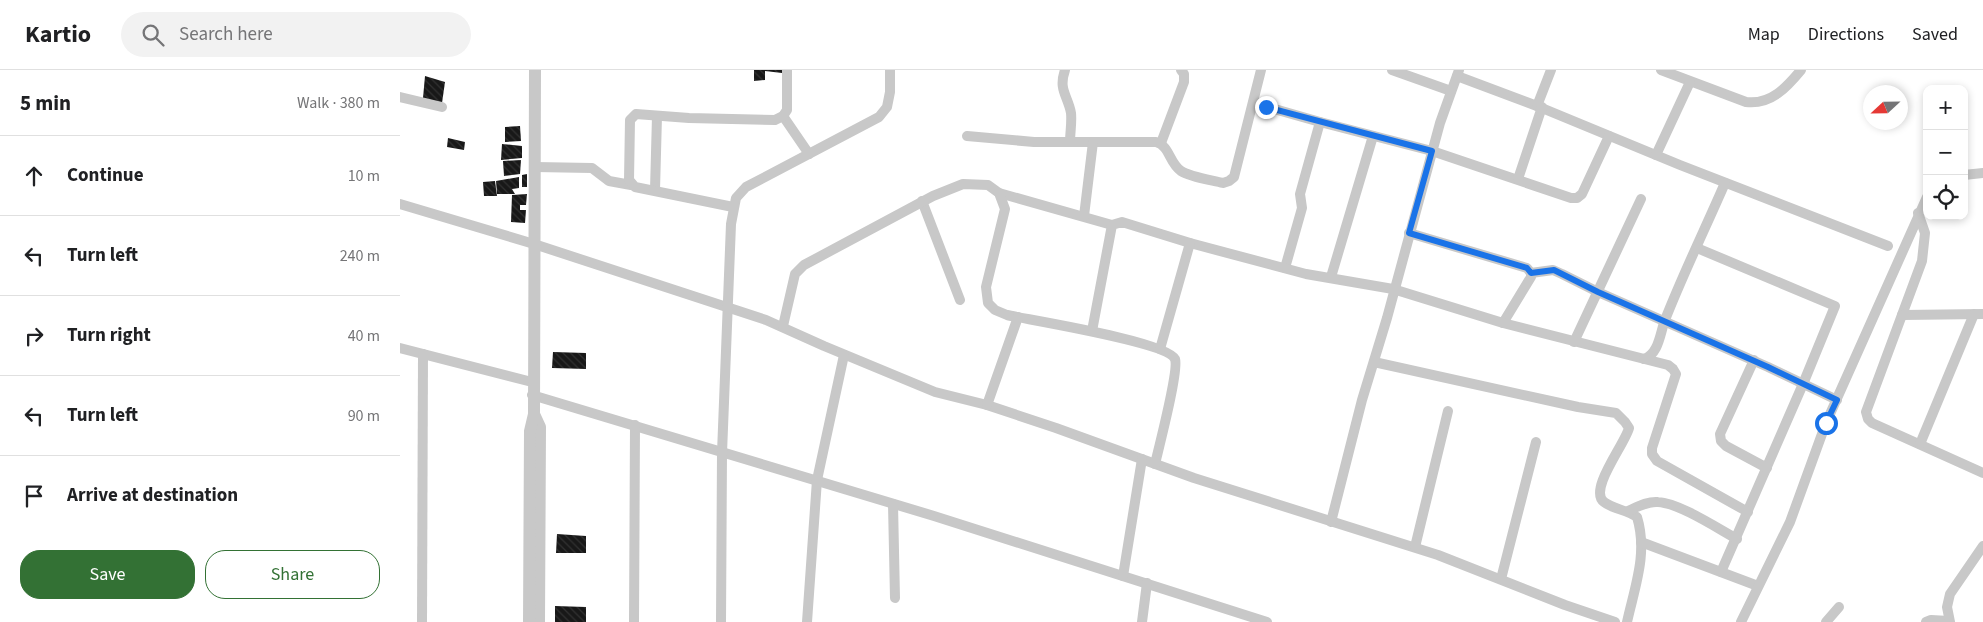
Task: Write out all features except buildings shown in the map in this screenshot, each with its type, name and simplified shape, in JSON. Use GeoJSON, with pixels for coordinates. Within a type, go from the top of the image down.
{"type":"FeatureCollection","features":[{"type":"Feature","properties":{"kind":"street"},"geometry":{"type":"LineString","coordinates":[[535,70],[532,396],[534,414],[540,427],[539,622]]}},
{"type":"Feature","properties":{"kind":"street"},"geometry":{"type":"LineString","coordinates":[[631,185],[629,180],[630,120],[636,114],[689,118],[775,120],[783,116],[787,110],[787,70]]}},
{"type":"Feature","properties":{"kind":"street"},"geometry":{"type":"LineString","coordinates":[[721,622],[722,453],[727,307],[733,207],[739,193],[746,187],[879,117],[887,108],[890,92],[890,70]]}},
{"type":"Feature","properties":{"kind":"street"},"geometry":{"type":"LineString","coordinates":[[1065,70],[1062,85],[1070,110],[1070,142]]}},
{"type":"Feature","properties":{"kind":"street"},"geometry":{"type":"LineString","coordinates":[[1161,143],[1184,82],[1184,74],[1181,70]]}},
{"type":"Feature","properties":{"kind":"street"},"geometry":{"type":"LineString","coordinates":[[968,136],[1034,142],[1156,142],[1161,143],[1165,147],[1172,161],[1182,172],[1223,183],[1234,177],[1262,70]]}},
{"type":"Feature","properties":{"kind":"street"},"geometry":{"type":"LineString","coordinates":[[1392,70],[1451,91]]}},
{"type":"Feature","properties":{"kind":"street"},"geometry":{"type":"LineString","coordinates":[[1518,180],[1551,70]]}},
{"type":"Feature","properties":{"kind":"street"},"geometry":{"type":"LineString","coordinates":[[1661,70],[1746,102],[1754,103],[1776,96],[1802,70]]}},
{"type":"Feature","properties":{"kind":"street"},"geometry":{"type":"LineString","coordinates":[[1331,522],[1362,400],[1432,151],[1458,73],[1725,183],[1888,246]]}},
{"type":"Feature","properties":{"kind":"street"},"geometry":{"type":"LineString","coordinates":[[1656,155],[1690,82]]}},
{"type":"Feature","properties":{"kind":"street"},"geometry":{"type":"LineString","coordinates":[[400,97],[442,106]]}},
{"type":"Feature","properties":{"kind":"street"},"geometry":{"type":"LineString","coordinates":[[1253,103],[1432,151],[1571,198],[1577,198],[1582,194],[1609,136]]}},
{"type":"Feature","properties":{"kind":"street"},"geometry":{"type":"LineString","coordinates":[[654,190],[657,116]]}},
{"type":"Feature","properties":{"kind":"street"},"geometry":{"type":"LineString","coordinates":[[783,116],[808,154]]}},
{"type":"Feature","properties":{"kind":"street"},"geometry":{"type":"LineString","coordinates":[[1285,268],[1302,208],[1300,194],[1320,122]]}},
{"type":"Feature","properties":{"kind":"street"},"geometry":{"type":"LineString","coordinates":[[1331,277],[1373,136]]}},
{"type":"Feature","properties":{"kind":"street"},"geometry":{"type":"LineString","coordinates":[[1084,216],[1094,142]]}},
{"type":"Feature","properties":{"kind":"street"},"geometry":{"type":"LineString","coordinates":[[535,167],[592,168],[602,178],[609,181],[733,207]]}},
{"type":"Feature","properties":{"kind":"street"},"geometry":{"type":"LineString","coordinates":[[1968,175],[1983,173]]}},
{"type":"Feature","properties":{"kind":"street"},"geometry":{"type":"LineString","coordinates":[[1644,359],[1654,352],[1664,321],[1725,183]]}},
{"type":"Feature","properties":{"kind":"street"},"geometry":{"type":"LineString","coordinates":[[783,326],[795,274],[804,265],[922,201],[963,184],[988,185],[999,193],[1112,224],[1122,222],[1190,243],[1306,274],[1393,289],[1503,323],[1668,365],[1674,369],[1676,374],[1652,448],[1654,458],[1748,512]]}},
{"type":"Feature","properties":{"kind":"street"},"geometry":{"type":"LineString","coordinates":[[999,193],[1005,209],[986,287],[988,303],[995,310],[1007,315],[1092,331],[1160,349],[1172,355],[1176,361],[1155,464]]}},
{"type":"Feature","properties":{"kind":"street"},"geometry":{"type":"LineString","coordinates":[[1574,342],[1642,200]]}},
{"type":"Feature","properties":{"kind":"street"},"geometry":{"type":"LineString","coordinates":[[922,201],[960,300]]}},
{"type":"Feature","properties":{"kind":"street"},"geometry":{"type":"LineString","coordinates":[[400,204],[534,244],[783,326],[844,355],[935,392],[987,405],[1194,478],[1415,547],[1616,622]]}},
{"type":"Feature","properties":{"kind":"street"},"geometry":{"type":"LineString","coordinates":[[1741,622],[1790,522],[1826,423],[1923,204]]}},
{"type":"Feature","properties":{"kind":"street"},"geometry":{"type":"LineString","coordinates":[[1918,213],[1925,233],[1922,261],[1866,412],[1872,423],[1983,473]]}},
{"type":"Feature","properties":{"kind":"street"},"geometry":{"type":"LineString","coordinates":[[1092,331],[1112,224]]}},
{"type":"Feature","properties":{"kind":"street"},"geometry":{"type":"LineString","coordinates":[[1409,233],[1527,268],[1531,273],[1531,277],[1503,323]]}},
{"type":"Feature","properties":{"kind":"street"},"geometry":{"type":"LineString","coordinates":[[1160,349],[1190,243]]}},
{"type":"Feature","properties":{"kind":"street"},"geometry":{"type":"LineString","coordinates":[[1696,248],[1835,306],[1721,572]]}},
{"type":"Feature","properties":{"kind":"street"},"geometry":{"type":"LineString","coordinates":[[1531,273],[1554,270],[1598,292],[1754,360],[1837,400]]}},
{"type":"Feature","properties":{"kind":"street"},"geometry":{"type":"LineString","coordinates":[[1902,315],[1979,314],[1920,444]]}},
{"type":"Feature","properties":{"kind":"street"},"geometry":{"type":"LineString","coordinates":[[987,405],[1018,317]]}},
{"type":"Feature","properties":{"kind":"street"},"geometry":{"type":"LineString","coordinates":[[400,348],[532,382]]}},
{"type":"Feature","properties":{"kind":"street"},"geometry":{"type":"LineString","coordinates":[[422,622],[424,354]]}},
{"type":"Feature","properties":{"kind":"street"},"geometry":{"type":"LineString","coordinates":[[807,622],[817,480],[844,355]]}},
{"type":"Feature","properties":{"kind":"street"},"geometry":{"type":"LineString","coordinates":[[1754,360],[1720,434],[1721,441],[1726,446],[1767,468]]}},
{"type":"Feature","properties":{"kind":"street"},"geometry":{"type":"LineString","coordinates":[[1374,362],[1578,407],[1616,413],[1625,422],[1628,428],[1627,436],[1612,460],[1599,491],[1600,498],[1606,504],[1628,511],[1637,517],[1640,529],[1642,556],[1627,622]]}},
{"type":"Feature","properties":{"kind":"street"},"geometry":{"type":"LineString","coordinates":[[532,396],[817,480],[1267,622]]}},
{"type":"Feature","properties":{"kind":"street"},"geometry":{"type":"LineString","coordinates":[[1415,547],[1448,411]]}},
{"type":"Feature","properties":{"kind":"street"},"geometry":{"type":"LineString","coordinates":[[529,622],[530,431],[534,414]]}},
{"type":"Feature","properties":{"kind":"street"},"geometry":{"type":"LineString","coordinates":[[634,622],[635,425]]}},
{"type":"Feature","properties":{"kind":"street"},"geometry":{"type":"LineString","coordinates":[[1501,579],[1536,442]]}},
{"type":"Feature","properties":{"kind":"street"},"geometry":{"type":"LineString","coordinates":[[1123,576],[1142,459]]}},
{"type":"Feature","properties":{"kind":"street"},"geometry":{"type":"LineString","coordinates":[[1628,511],[1648,503],[1659,502],[1676,506],[1736,539]]}},
{"type":"Feature","properties":{"kind":"street"},"geometry":{"type":"LineString","coordinates":[[893,504],[895,598]]}},
{"type":"Feature","properties":{"kind":"street"},"geometry":{"type":"LineString","coordinates":[[1641,542],[1758,586]]}},
{"type":"Feature","properties":{"kind":"street"},"geometry":{"type":"LineString","coordinates":[[1926,622],[1931,620],[1950,622],[1946,607],[1950,594],[1983,546]]}},
{"type":"Feature","properties":{"kind":"street"},"geometry":{"type":"LineString","coordinates":[[1142,622],[1147,583]]}},
{"type":"Feature","properties":{"kind":"street"},"geometry":{"type":"LineString","coordinates":[[1826,622],[1839,607]]}},
{"type":"Feature","properties":{"kind":"route"},"geometry":{"type":"LineString","coordinates":[[1266,107],[1432,151],[1409,233],[1527,268],[1531,273],[1554,270],[1598,292],[1768,367],[1837,400],[1826,423]]}}]}
